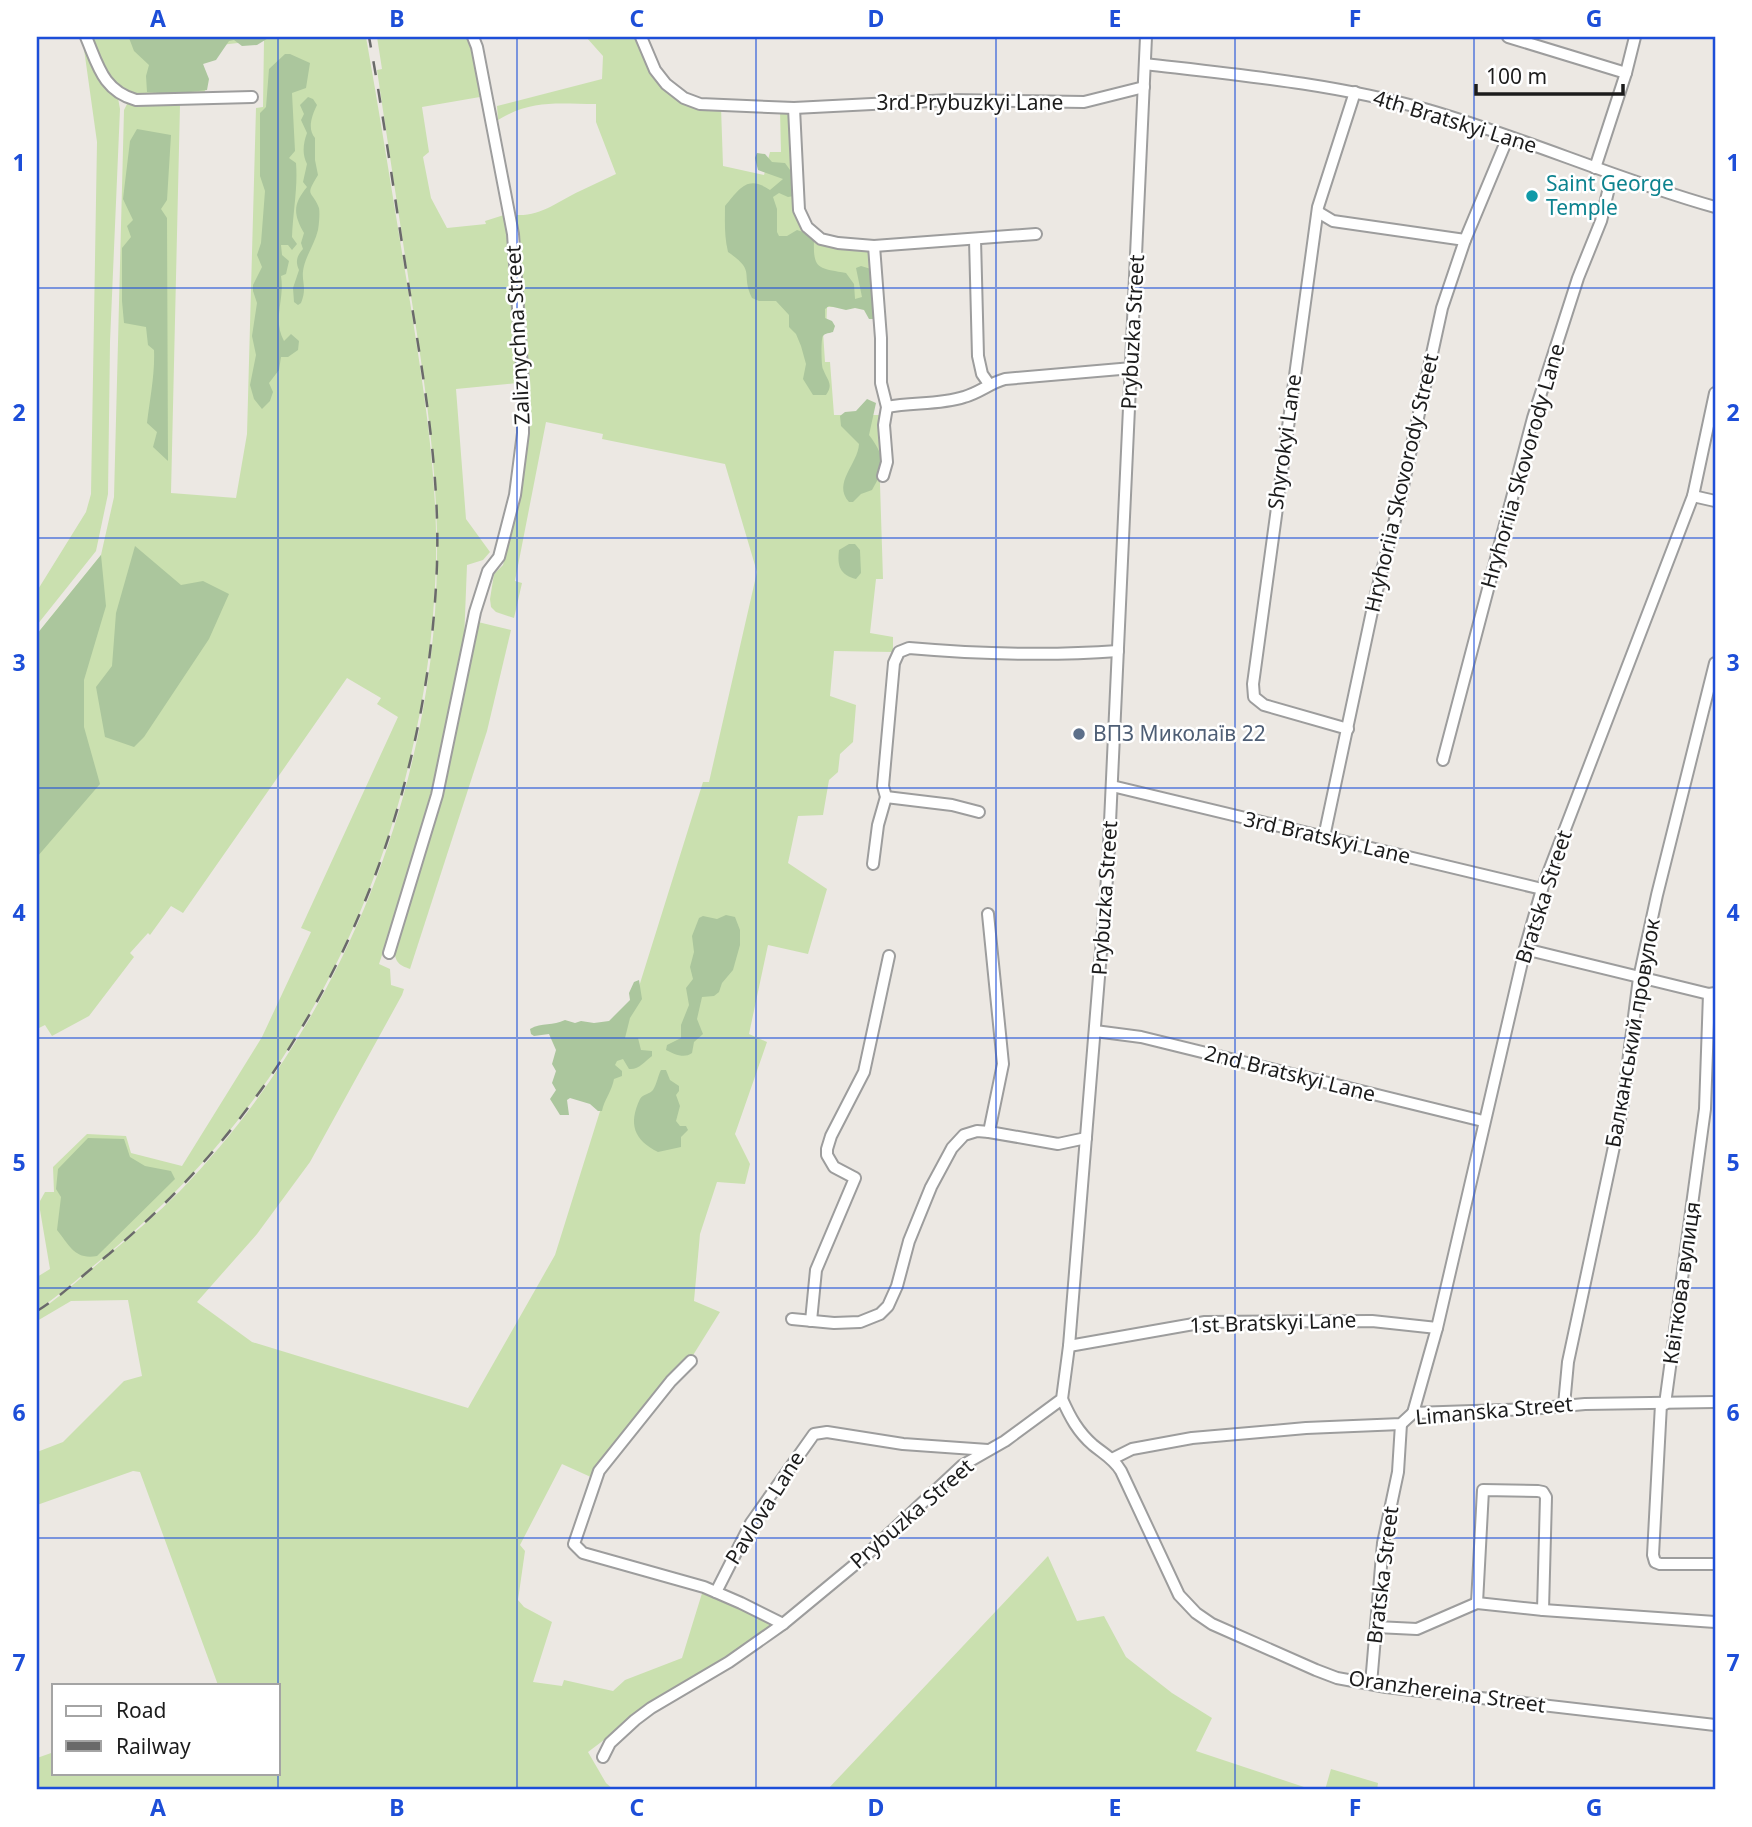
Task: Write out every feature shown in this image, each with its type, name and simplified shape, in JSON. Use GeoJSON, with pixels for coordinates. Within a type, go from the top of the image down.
{"type":"FeatureCollection","features":[{"type":"Feature","properties":{"kind":"street"},"geometry":{"type":"LineString","coordinates":[[86,37],[110,87],[123,96],[136,100],[252,97]]}},
{"type":"Feature","properties":{"kind":"street","name":"Zaliznychna Street"},"geometry":{"type":"LineString","coordinates":[[389,953],[437,794],[475,612],[488,571],[499,557],[515,495],[523,433],[523,383],[513,234],[473,37]]}},
{"type":"Feature","properties":{"kind":"street","name":"3rd Prybuzkyi Lane"},"geometry":{"type":"LineString","coordinates":[[641,37],[655,70],[666,84],[684,98],[700,104],[794,108],[950,100],[1084,103],[1144,88]]}},
{"type":"Feature","properties":{"kind":"street","name":"Prybuzka Street"},"geometry":{"type":"LineString","coordinates":[[603,1757],[610,1743],[652,1708],[729,1662],[783,1624],[864,1557],[947,1479],[988,1450],[1012,1437],[1062,1399],[1069,1346],[1095,1031],[1112,786],[1146,37]]}},
{"type":"Feature","properties":{"kind":"street"},"geometry":{"type":"LineString","coordinates":[[1508,37],[1626,73]]}},
{"type":"Feature","properties":{"kind":"street"},"geometry":{"type":"LineString","coordinates":[[1595,168],[1626,73],[1634,37]]}},
{"type":"Feature","properties":{"kind":"street","name":"4th Bratskyi Lane"},"geometry":{"type":"LineString","coordinates":[[1145,64],[1279,79],[1355,92],[1429,110],[1612,175],[1715,207]]}},
{"type":"Feature","properties":{"kind":"street","name":"Shyrokyi Lane"},"geometry":{"type":"LineString","coordinates":[[1348,729],[1264,705],[1256,700],[1253,692],[1318,212],[1355,92]]}},
{"type":"Feature","properties":{"kind":"street"},"geometry":{"type":"LineString","coordinates":[[794,108],[798,204],[804,222],[811,232],[828,242],[874,247],[1036,234]]}},
{"type":"Feature","properties":{"kind":"street","name":"Hryhoriia Skovorody Street"},"geometry":{"type":"LineString","coordinates":[[1324,837],[1438,324],[1465,240],[1508,137]]}},
{"type":"Feature","properties":{"kind":"street","name":"Hryhoriia Skovorody Lane"},"geometry":{"type":"LineString","coordinates":[[1443,760],[1533,418],[1578,278],[1601,221],[1612,175]]}},
{"type":"Feature","properties":{"kind":"street"},"geometry":{"type":"LineString","coordinates":[[1318,212],[1332,220],[1465,240]]}},
{"type":"Feature","properties":{"kind":"street"},"geometry":{"type":"LineString","coordinates":[[975,239],[978,356],[982,374],[989,384]]}},
{"type":"Feature","properties":{"kind":"street"},"geometry":{"type":"LineString","coordinates":[[874,247],[881,338],[881,379],[887,407],[884,425],[887,462],[883,476]]}},
{"type":"Feature","properties":{"kind":"street"},"geometry":{"type":"LineString","coordinates":[[887,407],[939,403],[963,398],[981,391],[989,384],[1012,379],[1132,368]]}},
{"type":"Feature","properties":{"kind":"street","name":"Bratska Street"},"geometry":{"type":"LineString","coordinates":[[1413,1413],[1437,1328],[1483,1121],[1542,889],[1693,496],[1715,393]]}},
{"type":"Feature","properties":{"kind":"street"},"geometry":{"type":"LineString","coordinates":[[1693,496],[1715,501]]}},
{"type":"Feature","properties":{"kind":"street"},"geometry":{"type":"LineString","coordinates":[[873,864],[878,825],[886,797],[883,786],[894,663],[896,656],[903,649],[1081,654],[1118,651]]}},
{"type":"Feature","properties":{"kind":"street","name":"Балканський провулок"},"geometry":{"type":"LineString","coordinates":[[1564,1405],[1568,1362],[1622,1110],[1639,978],[1715,663]]}},
{"type":"Feature","properties":{"kind":"street","name":"3rd Bratskyi Lane"},"geometry":{"type":"LineString","coordinates":[[1112,786],[1542,889]]}},
{"type":"Feature","properties":{"kind":"street"},"geometry":{"type":"LineString","coordinates":[[886,797],[979,812]]}},
{"type":"Feature","properties":{"kind":"street"},"geometry":{"type":"LineString","coordinates":[[988,915],[1003,1064],[989,1132]]}},
{"type":"Feature","properties":{"kind":"street"},"geometry":{"type":"LineString","coordinates":[[1525,949],[1712,994]]}},
{"type":"Feature","properties":{"kind":"street"},"geometry":{"type":"LineString","coordinates":[[811,1321],[816,1270],[855,1178],[834,1167],[827,1149],[864,1072],[889,956]]}},
{"type":"Feature","properties":{"kind":"street","name":"Квіткова вулиця"},"geometry":{"type":"LineString","coordinates":[[1712,994],[1705,1109],[1663,1404],[1653,1555],[1655,1562],[1660,1564],[1715,1564]]}},
{"type":"Feature","properties":{"kind":"street","name":"2nd Bratskyi Lane"},"geometry":{"type":"LineString","coordinates":[[1095,1031],[1153,1040],[1483,1121]]}},
{"type":"Feature","properties":{"kind":"street"},"geometry":{"type":"LineString","coordinates":[[792,1319],[860,1322],[880,1314],[888,1307],[897,1286],[909,1241],[931,1186],[952,1148],[968,1133],[989,1132],[1050,1143],[1067,1143],[1086,1138]]}},
{"type":"Feature","properties":{"kind":"street","name":"1st Bratskyi Lane"},"geometry":{"type":"LineString","coordinates":[[1069,1346],[1205,1322],[1383,1321],[1437,1328]]}},
{"type":"Feature","properties":{"kind":"street"},"geometry":{"type":"LineString","coordinates":[[691,1361],[671,1381],[599,1471],[574,1544],[583,1553],[716,1592],[783,1624]]}},
{"type":"Feature","properties":{"kind":"street","name":"Oranzhereina Street"},"geometry":{"type":"LineString","coordinates":[[1062,1399],[1076,1426],[1091,1443],[1112,1459],[1121,1471],[1171,1582],[1186,1604],[1212,1624],[1337,1678],[1715,1725]]}},
{"type":"Feature","properties":{"kind":"street","name":"Limanska Street"},"geometry":{"type":"LineString","coordinates":[[1112,1459],[1132,1449],[1192,1438],[1401,1424],[1413,1413],[1530,1409],[1564,1405],[1715,1402]]}},
{"type":"Feature","properties":{"kind":"street","name":"Bratska Street"},"geometry":{"type":"LineString","coordinates":[[1371,1684],[1383,1543],[1398,1472],[1401,1424]]}},
{"type":"Feature","properties":{"kind":"street","name":"Pavlova Lane"},"geometry":{"type":"LineString","coordinates":[[716,1592],[751,1523],[814,1434],[827,1432],[903,1444],[988,1450]]}},
{"type":"Feature","properties":{"kind":"street"},"geometry":{"type":"LineString","coordinates":[[1476,1603],[1483,1490],[1538,1491],[1543,1492],[1546,1497],[1543,1610]]}},
{"type":"Feature","properties":{"kind":"street"},"geometry":{"type":"LineString","coordinates":[[1376,1627],[1417,1629],[1476,1603],[1715,1622]]}},
{"type":"Feature","properties":{"kind":"green space"},"geometry":{"type":"Polygon","coordinates":[[[90,37],[366,37],[424,391],[432,460],[436,563],[428,662],[410,758],[383,853],[346,944],[300,1030],[245,1111],[181,1186],[109,1253],[37,1310],[37,1277],[50,1269],[40,1201],[45,1192],[54,1192],[53,1167],[87,1134],[126,1136],[131,1153],[182,1166],[262,1037],[311,932],[301,928],[398,717],[377,704],[381,698],[347,678],[183,913],[171,906],[150,935],[148,933],[130,953],[134,957],[89,1016],[52,1036],[45,1025],[37,1029],[37,634],[101,555],[114,497],[124,110],[128,102],[180,105],[171,493],[236,498],[247,434],[256,108],[263,107],[264,40],[202,47],[205,92],[151,96],[130,94],[117,88],[102,68],[90,37]]]}},
{"type":"Feature","properties":{"kind":"green space"},"geometry":{"type":"Polygon","coordinates":[[[124,37],[270,37],[257,45],[242,46],[234,40],[229,41],[216,60],[203,64],[209,79],[207,90],[174,94],[147,92],[146,76],[149,65],[134,51],[129,38],[124,37]]]}},
{"type":"Feature","properties":{"kind":"green space"},"geometry":{"type":"Polygon","coordinates":[[[377,37],[466,37],[472,52],[480,97],[422,107],[429,152],[423,157],[431,198],[447,228],[486,224],[485,221],[504,215],[517,383],[456,389],[466,519],[490,552],[483,560],[467,565],[464,641],[431,793],[412,865],[379,964],[390,969],[391,985],[404,989],[402,995],[310,1162],[257,1234],[197,1302],[252,1342],[468,1408],[555,1255],[703,782],[709,782],[757,572],[725,464],[602,439],[603,434],[546,422],[515,581],[522,583],[514,618],[496,612],[491,607],[494,574],[503,565],[520,496],[528,432],[530,382],[517,215],[542,210],[616,174],[596,122],[596,104],[534,106],[510,113],[498,120],[497,106],[602,79],[603,56],[586,37],[638,37],[665,86],[721,107],[723,166],[764,175],[770,152],[781,152],[780,110],[791,116],[796,203],[810,233],[869,248],[877,307],[827,307],[826,332],[823,332],[825,362],[830,362],[834,415],[883,415],[880,484],[883,579],[876,579],[870,633],[893,637],[893,652],[834,651],[830,696],[856,705],[853,742],[840,754],[838,772],[829,780],[823,815],[798,816],[788,863],[827,889],[808,954],[768,945],[749,1034],[767,1042],[735,1134],[750,1164],[745,1184],[717,1182],[700,1234],[694,1301],[720,1312],[690,1360],[593,1478],[562,1464],[520,1545],[525,1551],[518,1600],[524,1607],[552,1622],[533,1682],[562,1686],[564,1680],[613,1691],[625,1680],[682,1658],[703,1590],[740,1605],[771,1626],[729,1658],[649,1706],[588,1752],[606,1783],[614,1790],[37,1790],[37,1758],[52,1753],[52,1774],[280,1774],[280,1684],[218,1684],[140,1472],[133,1471],[37,1505],[37,1452],[63,1442],[124,1381],[142,1376],[128,1300],[71,1301],[37,1321],[37,1312],[73,1285],[162,1208],[237,1126],[288,1055],[331,979],[368,899],[397,816],[419,731],[432,645],[437,525],[426,394],[377,70],[382,69],[377,37]]]}},
{"type":"Feature","properties":{"kind":"green space"},"geometry":{"type":"Polygon","coordinates":[[[84,49],[106,89],[118,98],[120,109],[110,342],[108,494],[96,551],[37,625],[37,591],[86,512],[91,494],[97,142],[84,49]]]}},
{"type":"Feature","properties":{"kind":"green space"},"geometry":{"type":"Polygon","coordinates":[[[285,54],[310,63],[306,88],[292,93],[295,151],[289,158],[296,163],[292,237],[297,244],[292,250],[288,245],[281,245],[282,255],[289,261],[286,274],[281,276],[279,325],[284,341],[291,334],[299,341],[298,350],[288,357],[281,357],[279,370],[269,383],[273,392],[270,401],[262,409],[254,399],[250,385],[256,355],[252,336],[257,303],[253,285],[262,267],[257,255],[261,243],[265,191],[260,176],[260,113],[266,107],[269,69],[285,54]]]}},
{"type":"Feature","properties":{"kind":"green space"},"geometry":{"type":"Polygon","coordinates":[[[308,97],[317,105],[311,126],[315,138],[318,175],[310,191],[319,208],[319,219],[317,235],[304,266],[304,292],[298,305],[294,302],[293,288],[299,270],[297,259],[303,249],[301,243],[304,233],[296,209],[307,187],[303,182],[307,164],[304,149],[307,133],[301,120],[304,114],[300,105],[308,97]]]}},
{"type":"Feature","properties":{"kind":"green space"},"geometry":{"type":"Polygon","coordinates":[[[137,129],[171,135],[167,200],[161,209],[167,218],[168,461],[153,447],[157,432],[147,423],[154,350],[148,345],[146,327],[124,323],[122,248],[131,237],[127,226],[133,220],[123,199],[130,141],[137,129]]]}},
{"type":"Feature","properties":{"kind":"green space"},"geometry":{"type":"Polygon","coordinates":[[[757,153],[765,154],[772,162],[785,163],[793,174],[794,196],[788,197],[779,193],[773,197],[777,209],[779,236],[787,236],[797,230],[809,234],[814,241],[817,263],[824,268],[846,273],[854,284],[855,299],[862,297],[856,268],[861,266],[871,269],[875,315],[873,319],[869,319],[864,310],[855,308],[846,310],[829,306],[825,309],[825,318],[835,326],[833,332],[823,336],[822,341],[822,367],[830,385],[826,395],[813,395],[803,379],[806,364],[796,334],[789,327],[789,315],[776,301],[759,301],[752,298],[745,269],[728,252],[725,206],[744,186],[762,185],[770,190],[783,179],[758,170],[755,158],[757,153]]]}},
{"type":"Feature","properties":{"kind":"green space"},"geometry":{"type":"Polygon","coordinates":[[[867,399],[876,403],[869,435],[881,456],[880,475],[872,490],[849,502],[843,488],[844,481],[859,444],[841,426],[840,416],[845,412],[856,411],[867,399]]]}},
{"type":"Feature","properties":{"kind":"green space"},"geometry":{"type":"Polygon","coordinates":[[[849,544],[855,544],[860,550],[861,573],[856,579],[846,575],[839,565],[839,550],[849,544]]]}},
{"type":"Feature","properties":{"kind":"green space"},"geometry":{"type":"Polygon","coordinates":[[[135,546],[181,585],[203,581],[229,594],[209,639],[144,737],[134,747],[105,737],[96,687],[112,666],[116,613],[135,546]]]}},
{"type":"Feature","properties":{"kind":"green space"},"geometry":{"type":"Polygon","coordinates":[[[101,555],[106,606],[84,680],[84,727],[100,784],[37,857],[37,634],[101,555]]]}},
{"type":"Feature","properties":{"kind":"green space"},"geometry":{"type":"Polygon","coordinates":[[[478,622],[511,630],[487,731],[410,969],[399,963],[394,951],[478,622]]]}},
{"type":"Feature","properties":{"kind":"green space"},"geometry":{"type":"Polygon","coordinates":[[[726,915],[735,917],[740,930],[740,945],[733,970],[722,983],[719,992],[714,996],[702,997],[697,1019],[703,1034],[694,1042],[692,1053],[682,1056],[666,1050],[667,1045],[681,1038],[681,1025],[689,1005],[686,988],[693,979],[690,967],[694,952],[692,936],[699,918],[703,916],[717,919],[726,915]]]}},
{"type":"Feature","properties":{"kind":"green space"},"geometry":{"type":"Polygon","coordinates":[[[639,980],[642,999],[630,1018],[625,1038],[638,1038],[641,1050],[652,1051],[652,1056],[633,1069],[629,1069],[623,1059],[617,1061],[615,1065],[622,1071],[622,1076],[614,1079],[602,1111],[570,1098],[567,1100],[569,1115],[560,1115],[550,1099],[556,1090],[552,1083],[556,1071],[552,1064],[556,1050],[549,1034],[534,1036],[530,1029],[565,1020],[575,1023],[609,1021],[630,1000],[629,993],[634,982],[639,980]]]}},
{"type":"Feature","properties":{"kind":"green space"},"geometry":{"type":"Polygon","coordinates":[[[661,1070],[666,1070],[670,1080],[679,1086],[676,1095],[680,1106],[676,1121],[688,1130],[681,1137],[681,1147],[658,1152],[639,1137],[634,1116],[640,1099],[653,1090],[661,1070]]]}},
{"type":"Feature","properties":{"kind":"green space"},"geometry":{"type":"Polygon","coordinates":[[[88,1138],[124,1139],[130,1157],[145,1166],[171,1171],[175,1179],[97,1256],[89,1257],[74,1251],[57,1230],[61,1197],[56,1189],[58,1169],[88,1138]]]}},
{"type":"Feature","properties":{"kind":"green space"},"geometry":{"type":"Polygon","coordinates":[[[1048,1556],[1077,1621],[1104,1616],[1126,1657],[1172,1693],[1212,1718],[1196,1751],[1313,1790],[827,1790],[1048,1556]]]}},
{"type":"Feature","properties":{"kind":"green space"},"geometry":{"type":"Polygon","coordinates":[[[1331,1769],[1378,1783],[1377,1790],[1325,1790],[1331,1769]]]}},
{"type":"Feature","properties":{"kind":"railway"},"geometry":{"type":"LineString","coordinates":[[37,1311],[109,1254],[181,1186],[245,1112],[300,1031],[346,944],[383,854],[411,759],[429,662],[437,564],[436,493],[425,387],[369,37]]}},
{"type":"Feature","properties":{"kind":"place","name":"Saint George Temple"},"geometry":{"type":"Point","coordinates":[1532,196]}},
{"type":"Feature","properties":{"kind":"place","name":"ВПЗ Миколаїв 22"},"geometry":{"type":"Point","coordinates":[1079,734]}}]}
